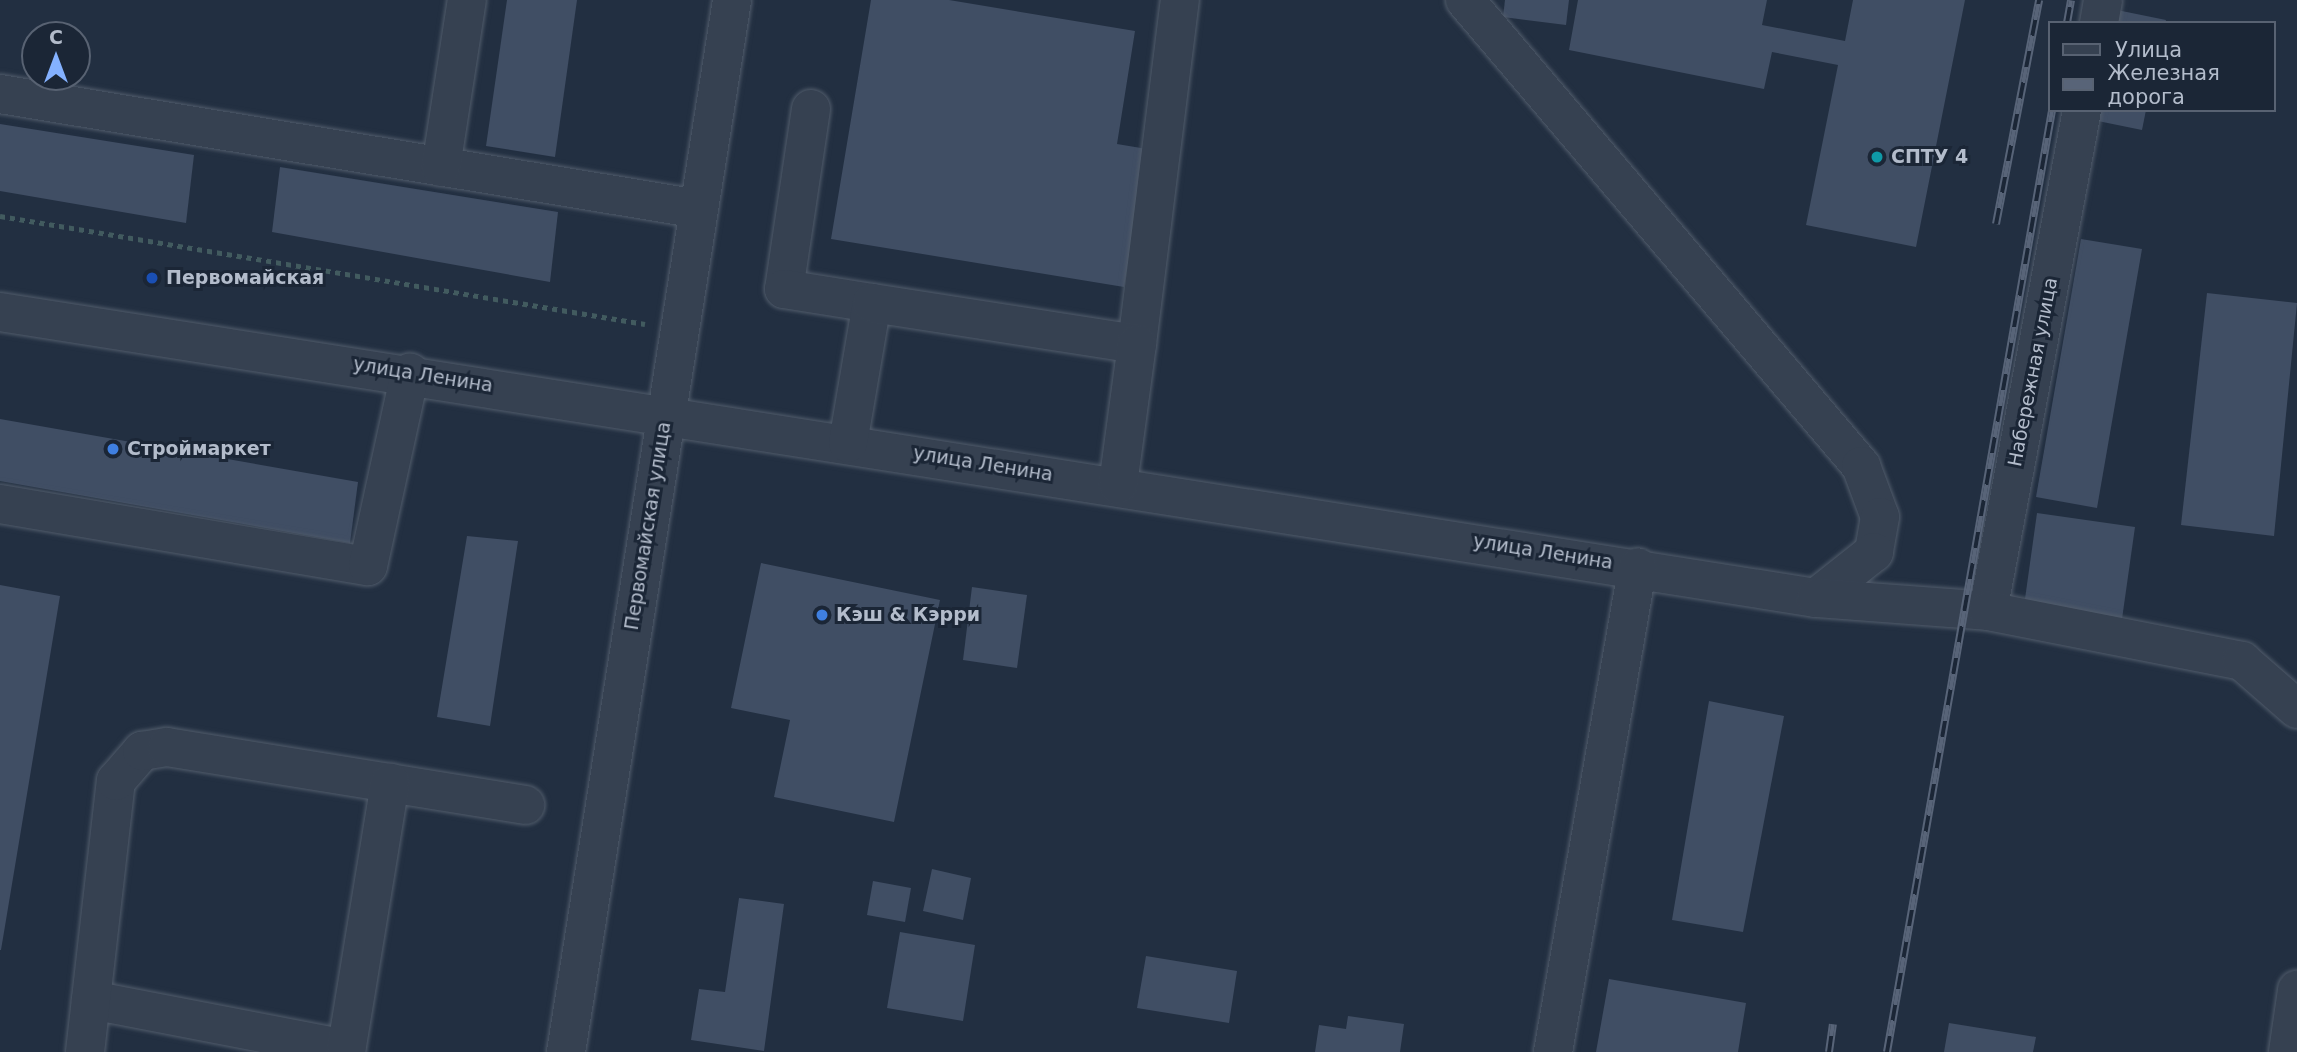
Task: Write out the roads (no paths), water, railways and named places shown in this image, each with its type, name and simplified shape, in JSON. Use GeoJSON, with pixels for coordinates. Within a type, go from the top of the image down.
{"type":"FeatureCollection","features":[{"type":"Feature","properties":{"kind":"street"},"geometry":{"type":"LineString","coordinates":[[441,167],[467,0]]}},
{"type":"Feature","properties":{"kind":"street","name":"Первомайская улица"},"geometry":{"type":"LineString","coordinates":[[566,1052],[732,0]]}},
{"type":"Feature","properties":{"kind":"street"},"geometry":{"type":"LineString","coordinates":[[1118,485],[1180,0]]}},
{"type":"Feature","properties":{"kind":"street"},"geometry":{"type":"LineString","coordinates":[[1465,0],[1861,466],[1880,517],[1874,552],[1816,598]]}},
{"type":"Feature","properties":{"kind":"street"},"geometry":{"type":"LineString","coordinates":[[2099,21],[2103,0]]}},
{"type":"Feature","properties":{"kind":"street"},"geometry":{"type":"LineString","coordinates":[[0,94],[699,209]]}},
{"type":"Feature","properties":{"kind":"street"},"geometry":{"type":"LineString","coordinates":[[811,109],[784,289],[1137,344]]}},
{"type":"Feature","properties":{"kind":"street","name":"Набережная улица"},"geometry":{"type":"LineString","coordinates":[[1977,610],[2082,112]]}},
{"type":"Feature","properties":{"kind":"street"},"geometry":{"type":"LineString","coordinates":[[848,443],[872,303]]}},
{"type":"Feature","properties":{"kind":"street","name":"улица Ленина"},"geometry":{"type":"LineString","coordinates":[[0,312],[410,373],[1638,567],[1816,598],[1977,610],[2242,661],[2297,709]]}},
{"type":"Feature","properties":{"kind":"street"},"geometry":{"type":"LineString","coordinates":[[0,504],[368,566],[410,373]]}},
{"type":"Feature","properties":{"kind":"street"},"geometry":{"type":"LineString","coordinates":[[1553,1052],[1638,567]]}},
{"type":"Feature","properties":{"kind":"street"},"geometry":{"type":"LineString","coordinates":[[85,1052],[116,781],[142,751],[167,747],[525,805]]}},
{"type":"Feature","properties":{"kind":"street"},"geometry":{"type":"LineString","coordinates":[[91,1000],[346,1050],[390,783]]}},
{"type":"Feature","properties":{"kind":"street"},"geometry":{"type":"LineString","coordinates":[[2288,1052],[2297,990]]}},
{"type":"Feature","properties":{"kind":"railway"},"geometry":{"type":"LineString","coordinates":[[1996,224],[2039,0]]}},
{"type":"Feature","properties":{"kind":"railway"},"geometry":{"type":"LineString","coordinates":[[2067,21],[2071,0]]}},
{"type":"Feature","properties":{"kind":"railway"},"geometry":{"type":"LineString","coordinates":[[1887,1052],[2052,112]]}},
{"type":"Feature","properties":{"kind":"railway"},"geometry":{"type":"LineString","coordinates":[[1829,1052],[1833,1024]]}},
{"type":"Feature","properties":{"kind":"place","name":"СПТУ 4"},"geometry":{"type":"Point","coordinates":[1877,157]}},
{"type":"Feature","properties":{"kind":"place","name":"Первомайская"},"geometry":{"type":"Point","coordinates":[152,278]}},
{"type":"Feature","properties":{"kind":"place","name":"Строймаркет"},"geometry":{"type":"Point","coordinates":[113,449]}},
{"type":"Feature","properties":{"kind":"place","name":"Кэш & Кэрри"},"geometry":{"type":"Point","coordinates":[822,615]}}]}
